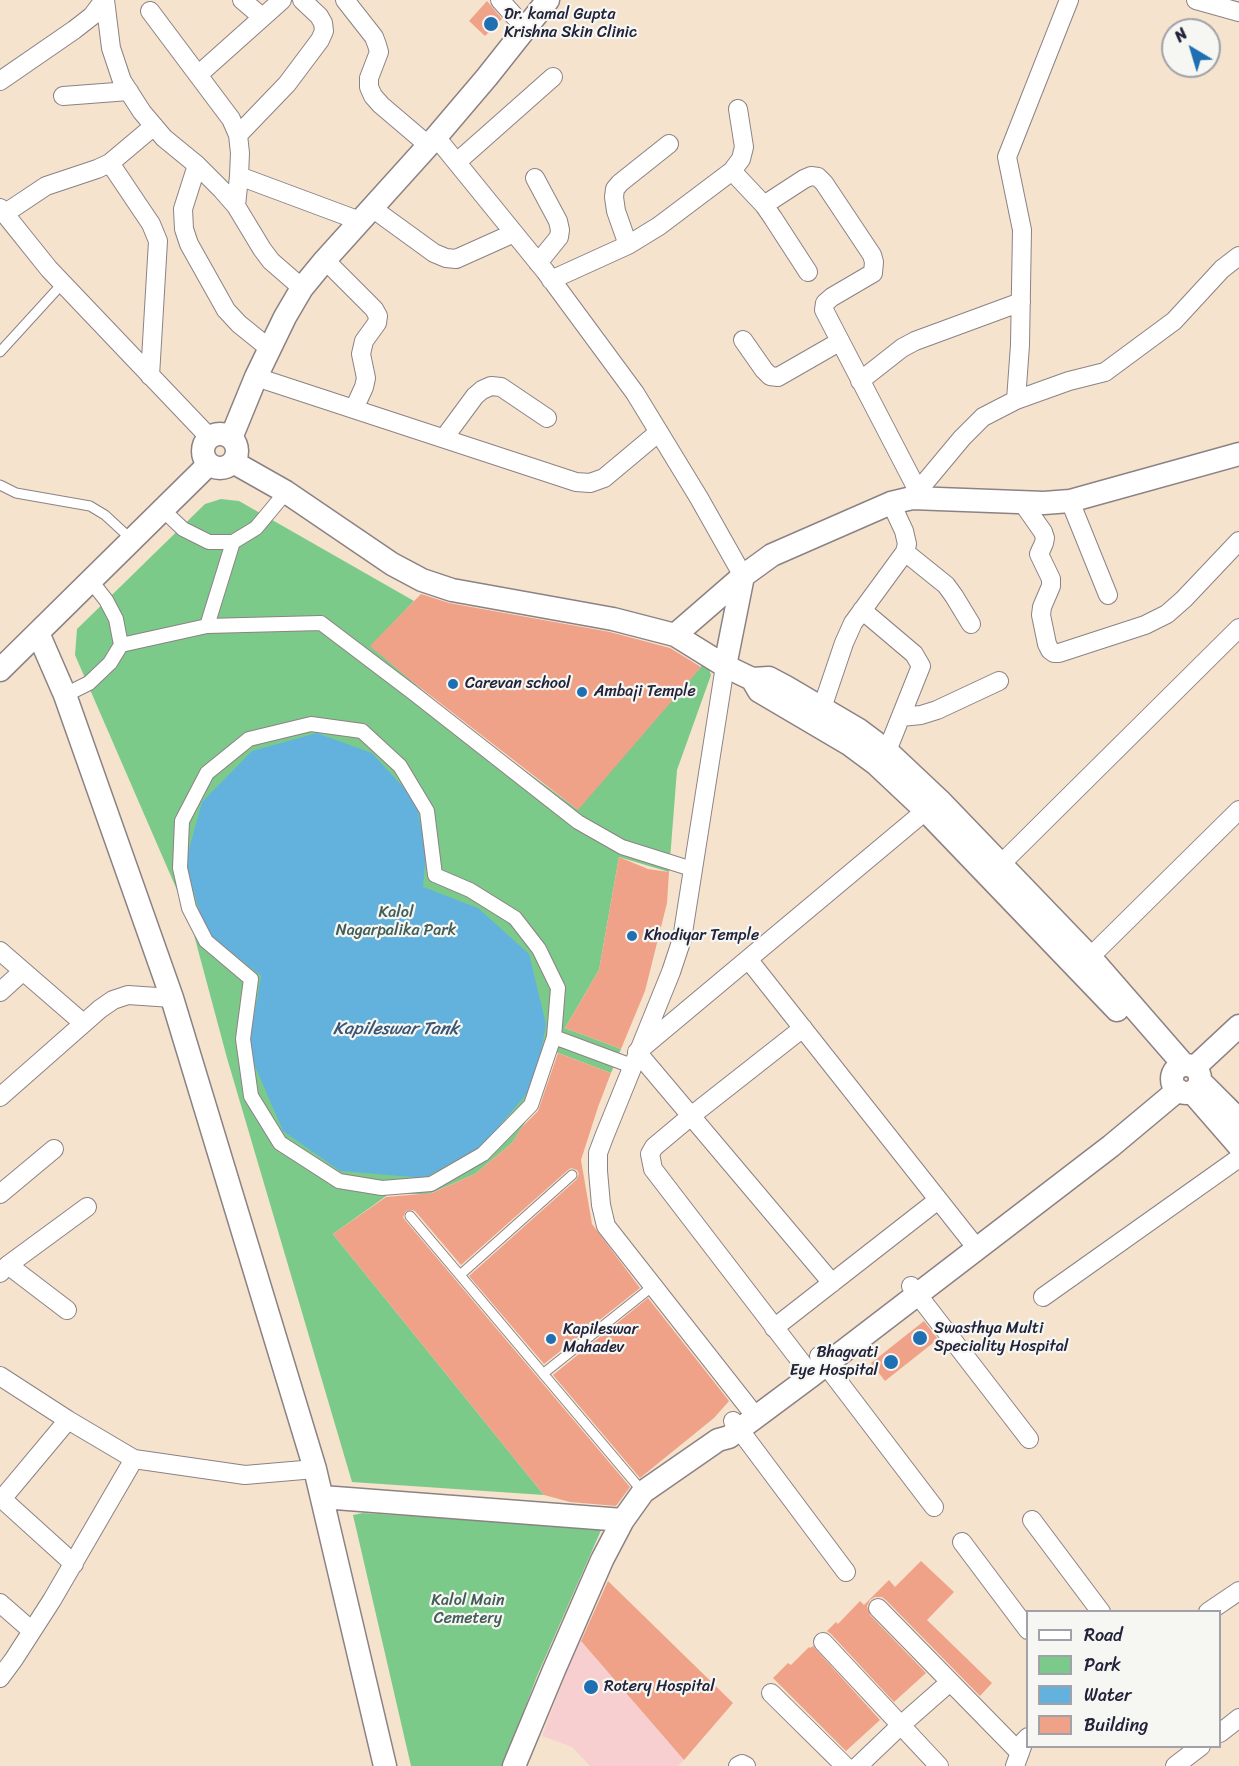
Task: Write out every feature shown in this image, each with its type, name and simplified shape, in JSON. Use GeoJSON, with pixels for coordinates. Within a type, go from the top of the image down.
{"type":"FeatureCollection","features":[{"type":"Feature","properties":{"kind":"street"},"geometry":{"type":"LineString","coordinates":[[0,81],[83,23],[105,0]]}},
{"type":"Feature","properties":{"kind":"street"},"geometry":{"type":"LineString","coordinates":[[105,0],[111,48],[122,81],[142,112],[164,138],[197,165],[222,190],[236,206],[266,255],[302,288]]}},
{"type":"Feature","properties":{"kind":"street"},"geometry":{"type":"LineString","coordinates":[[242,0],[262,17]]}},
{"type":"Feature","properties":{"kind":"street"},"geometry":{"type":"LineString","coordinates":[[198,75],[282,0]]}},
{"type":"Feature","properties":{"kind":"street"},"geometry":{"type":"LineString","coordinates":[[238,135],[287,84],[320,40],[324,31],[323,23],[302,0]]}},
{"type":"Feature","properties":{"kind":"street"},"geometry":{"type":"LineString","coordinates":[[345,0],[374,37],[377,45],[379,52],[369,78],[369,87],[373,96],[381,105],[432,141],[457,162],[538,263],[635,393],[699,498],[742,576],[725,666],[682,939],[671,972],[598,1153],[597,1171],[606,1226],[653,1286],[740,1419],[846,1572]]}},
{"type":"Feature","properties":{"kind":"street"},"geometry":{"type":"LineString","coordinates":[[500,0],[525,28]]}},
{"type":"Feature","properties":{"kind":"street"},"geometry":{"type":"LineString","coordinates":[[154,126],[110,163],[46,186],[2,211],[49,269],[150,376],[221,438],[236,444],[237,452],[233,462],[223,468],[216,468],[209,464],[203,451],[205,443],[221,438],[302,288],[488,77],[548,0]]}},
{"type":"Feature","properties":{"kind":"street"},"geometry":{"type":"LineString","coordinates":[[1016,400],[1020,345],[1022,230],[1007,157],[1069,0]]}},
{"type":"Feature","properties":{"kind":"street"},"geometry":{"type":"LineString","coordinates":[[1196,0],[1239,12]]}},
{"type":"Feature","properties":{"kind":"street"},"geometry":{"type":"LineString","coordinates":[[150,11],[231,119],[238,135],[240,153],[236,206]]}},
{"type":"Feature","properties":{"kind":"street"},"geometry":{"type":"LineString","coordinates":[[457,162],[553,77]]}},
{"type":"Feature","properties":{"kind":"street"},"geometry":{"type":"LineString","coordinates":[[63,96],[129,92]]}},
{"type":"Feature","properties":{"kind":"street"},"geometry":{"type":"LineString","coordinates":[[551,280],[628,245],[682,210],[732,171],[741,159],[744,147],[738,109]]}},
{"type":"Feature","properties":{"kind":"street"},"geometry":{"type":"LineString","coordinates":[[628,245],[616,212],[615,189],[669,144]]}},
{"type":"Feature","properties":{"kind":"street"},"geometry":{"type":"LineString","coordinates":[[110,163],[151,224],[158,241],[150,376]]}},
{"type":"Feature","properties":{"kind":"street"},"geometry":{"type":"LineString","coordinates":[[197,165],[183,209],[184,229],[189,244],[226,310],[270,350]]}},
{"type":"Feature","properties":{"kind":"street"},"geometry":{"type":"LineString","coordinates":[[732,171],[764,205],[808,272]]}},
{"type":"Feature","properties":{"kind":"street"},"geometry":{"type":"LineString","coordinates":[[240,176],[366,214],[446,258],[456,259],[465,256],[514,233]]}},
{"type":"Feature","properties":{"kind":"street"},"geometry":{"type":"LineString","coordinates":[[764,205],[804,178],[818,177],[872,255],[873,273],[832,297],[825,303],[824,310],[826,318],[860,381],[907,497],[905,552],[853,623],[822,708]]}},
{"type":"Feature","properties":{"kind":"street"},"geometry":{"type":"LineString","coordinates":[[535,178],[558,220],[560,230],[559,237],[538,263]]}},
{"type":"Feature","properties":{"kind":"street"},"geometry":{"type":"LineString","coordinates":[[675,635],[742,576],[772,555],[907,497],[983,417],[1016,400],[1069,381],[1105,372],[1174,321],[1222,269],[1239,256]]}},
{"type":"Feature","properties":{"kind":"street"},"geometry":{"type":"LineString","coordinates":[[325,260],[374,309],[378,316],[377,323],[364,341],[361,354],[366,378],[354,409]]}},
{"type":"Feature","properties":{"kind":"street"},"geometry":{"type":"LineString","coordinates":[[860,381],[902,348],[915,341],[1021,302]]}},
{"type":"Feature","properties":{"kind":"street"},"geometry":{"type":"LineString","coordinates":[[743,340],[770,376],[778,376],[839,342]]}},
{"type":"Feature","properties":{"kind":"street"},"geometry":{"type":"LineString","coordinates":[[256,376],[576,482],[590,483],[604,478],[659,432]]}},
{"type":"Feature","properties":{"kind":"street"},"geometry":{"type":"LineString","coordinates":[[444,438],[475,396],[491,386],[501,387],[547,418]]}},
{"type":"Feature","properties":{"kind":"street"},"geometry":{"type":"LineString","coordinates":[[907,497],[1044,503],[1070,501],[1239,454]]}},
{"type":"Feature","properties":{"kind":"street"},"geometry":{"type":"LineString","coordinates":[[233,462],[286,492],[392,564],[422,580],[452,590],[613,619],[675,635],[725,666],[752,679],[769,678],[859,730],[886,751],[932,806],[1185,1078],[1239,1120]]}},
{"type":"Feature","properties":{"kind":"street"},"geometry":{"type":"LineString","coordinates":[[0,670],[209,464]]}},
{"type":"Feature","properties":{"kind":"street"},"geometry":{"type":"LineString","coordinates":[[163,510],[183,529],[209,542],[233,542],[256,528],[286,492]]}},
{"type":"Feature","properties":{"kind":"street"},"geometry":{"type":"LineString","coordinates":[[1070,501],[1108,595]]}},
{"type":"Feature","properties":{"kind":"street"},"geometry":{"type":"LineString","coordinates":[[1022,502],[1045,538],[1039,554],[1051,579],[1051,586],[1041,615],[1047,644],[1054,653],[1146,624],[1167,614],[1239,541]]}},
{"type":"Feature","properties":{"kind":"street"},"geometry":{"type":"LineString","coordinates":[[207,626],[233,542]]}},
{"type":"Feature","properties":{"kind":"street"},"geometry":{"type":"LineString","coordinates":[[905,552],[946,585],[971,624]]}},
{"type":"Feature","properties":{"kind":"street"},"geometry":{"type":"LineString","coordinates":[[65,695],[89,682],[110,663],[121,645],[116,619],[106,600],[91,581]]}},
{"type":"Feature","properties":{"kind":"street"},"geometry":{"type":"LineString","coordinates":[[862,610],[914,654],[921,666],[886,751]]}},
{"type":"Feature","properties":{"kind":"street"},"geometry":{"type":"LineString","coordinates":[[121,645],[207,626],[321,623],[578,822],[622,847],[692,869]]}},
{"type":"Feature","properties":{"kind":"street"},"geometry":{"type":"LineString","coordinates":[[999,865],[1239,628]]}},
{"type":"Feature","properties":{"kind":"street"},"geometry":{"type":"LineString","coordinates":[[38,633],[65,695],[172,998],[315,1468],[385,1766]]}},
{"type":"Feature","properties":{"kind":"street"},"geometry":{"type":"LineString","coordinates":[[752,679],[759,691],[814,722],[858,751],[932,806],[999,865],[1090,957],[1239,1146]]}},
{"type":"Feature","properties":{"kind":"street"},"geometry":{"type":"LineString","coordinates":[[901,717],[921,715],[937,710],[999,681]]}},
{"type":"Feature","properties":{"kind":"street"},"geometry":{"type":"LineString","coordinates":[[310,724],[362,731],[399,766],[428,812],[435,875],[470,890],[515,918],[539,949],[558,988],[554,1037],[531,1106],[483,1154],[431,1184],[382,1188],[339,1181],[280,1143],[251,1096],[243,1039],[251,979],[206,941],[189,908],[180,868],[182,821],[207,773],[249,739],[310,724]]}},
{"type":"Feature","properties":{"kind":"street"},"geometry":{"type":"LineString","coordinates":[[635,1059],[748,959],[932,806]]}},
{"type":"Feature","properties":{"kind":"street"},"geometry":{"type":"LineString","coordinates":[[1090,957],[1239,810]]}},
{"type":"Feature","properties":{"kind":"street"},"geometry":{"type":"LineString","coordinates":[[0,951],[83,1023]]}},
{"type":"Feature","properties":{"kind":"street"},"geometry":{"type":"LineString","coordinates":[[748,959],[971,1241]]}},
{"type":"Feature","properties":{"kind":"street"},"geometry":{"type":"LineString","coordinates":[[0,992],[23,971]]}},
{"type":"Feature","properties":{"kind":"street"},"geometry":{"type":"LineString","coordinates":[[0,1097],[83,1023],[113,1000],[128,995],[172,998]]}},
{"type":"Feature","properties":{"kind":"street"},"geometry":{"type":"LineString","coordinates":[[514,1766],[597,1571],[623,1520],[643,1492],[718,1440],[729,1437],[740,1419],[1102,1153],[1239,1026]]}},
{"type":"Feature","properties":{"kind":"street"},"geometry":{"type":"LineString","coordinates":[[802,1028],[654,1147],[650,1154],[650,1163],[774,1328],[816,1362],[934,1508]]}},
{"type":"Feature","properties":{"kind":"street"},"geometry":{"type":"LineString","coordinates":[[554,1037],[635,1059],[691,1116],[832,1283]]}},
{"type":"Feature","properties":{"kind":"street"},"geometry":{"type":"LineString","coordinates":[[915,1291],[971,1241],[1185,1078]]}},
{"type":"Feature","properties":{"kind":"street"},"geometry":{"type":"LineString","coordinates":[[0,1194],[54,1149]]}},
{"type":"Feature","properties":{"kind":"street"},"geometry":{"type":"LineString","coordinates":[[1043,1297],[1239,1158]]}},
{"type":"Feature","properties":{"kind":"street"},"geometry":{"type":"LineString","coordinates":[[774,1328],[938,1200]]}},
{"type":"Feature","properties":{"kind":"street"},"geometry":{"type":"LineString","coordinates":[[67,1310],[4,1269],[87,1207]]}},
{"type":"Feature","properties":{"kind":"street"},"geometry":{"type":"LineString","coordinates":[[915,1291],[1029,1439]]}},
{"type":"Feature","properties":{"kind":"street"},"geometry":{"type":"LineString","coordinates":[[4,1385],[134,1459],[245,1475],[315,1468]]}},
{"type":"Feature","properties":{"kind":"street"},"geometry":{"type":"LineString","coordinates":[[68,1420],[1,1498],[74,1564]]}},
{"type":"Feature","properties":{"kind":"street"},"geometry":{"type":"LineString","coordinates":[[0,1678],[74,1564],[134,1459]]}},
{"type":"Feature","properties":{"kind":"street"},"geometry":{"type":"LineString","coordinates":[[322,1497],[623,1520]]}},
{"type":"Feature","properties":{"kind":"street"},"geometry":{"type":"LineString","coordinates":[[1032,1520],[1100,1610]]}},
{"type":"Feature","properties":{"kind":"street"},"geometry":{"type":"LineString","coordinates":[[962,1542],[1026,1627]]}},
{"type":"Feature","properties":{"kind":"street"},"geometry":{"type":"LineString","coordinates":[[1210,1610],[1239,1591]]}},
{"type":"Feature","properties":{"kind":"street"},"geometry":{"type":"LineString","coordinates":[[0,1603],[32,1631]]}},
{"type":"Feature","properties":{"kind":"street"},"geometry":{"type":"LineString","coordinates":[[878,1608],[1021,1752]]}},
{"type":"Feature","properties":{"kind":"street"},"geometry":{"type":"LineString","coordinates":[[823,1642],[939,1766]]}},
{"type":"Feature","properties":{"kind":"street"},"geometry":{"type":"LineString","coordinates":[[858,1766],[950,1682]]}},
{"type":"Feature","properties":{"kind":"street"},"geometry":{"type":"LineString","coordinates":[[771,1693],[844,1766]]}},
{"type":"Feature","properties":{"kind":"street"},"geometry":{"type":"LineString","coordinates":[[1221,1731],[1239,1718]]}},
{"type":"Feature","properties":{"kind":"street"},"geometry":{"type":"LineString","coordinates":[[1175,1766],[1198,1748]]}},
{"type":"Feature","properties":{"kind":"street"},"geometry":{"type":"LineString","coordinates":[[738,1766],[742,1764],[746,1766]]}},
{"type":"Feature","properties":{"kind":"lane"},"geometry":{"type":"LineString","coordinates":[[0,352],[63,284]]}},
{"type":"Feature","properties":{"kind":"lane"},"geometry":{"type":"LineString","coordinates":[[0,485],[16,493],[90,506],[105,515],[133,541]]}},
{"type":"Feature","properties":{"kind":"lane"},"geometry":{"type":"LineString","coordinates":[[460,1275],[572,1175]]}},
{"type":"Feature","properties":{"kind":"lane"},"geometry":{"type":"LineString","coordinates":[[410,1216],[643,1492]]}},
{"type":"Feature","properties":{"kind":"lane"},"geometry":{"type":"LineString","coordinates":[[544,1374],[653,1286]]}},
{"type":"Feature","properties":{"kind":"shaded area","name":"Rotery Hospital"},"geometry":{"type":"Polygon","coordinates":[[[579,1639],[684,1760],[678,1766],[590,1766],[572,1747],[542,1736],[579,1639]]]}},
{"type":"Feature","properties":{"kind":"green space","name":"Kalol Nagarpalika Park"},"geometry":{"type":"Polygon","coordinates":[[[221,499],[239,501],[414,601],[371,646],[461,723],[577,809],[706,661],[711,675],[677,770],[669,872],[619,857],[599,970],[565,1028],[621,1049],[611,1073],[553,1051],[537,1104],[512,1143],[475,1174],[429,1194],[389,1194],[333,1234],[544,1495],[352,1482],[227,1058],[190,920],[75,655],[77,629],[205,504],[221,499]]]}},
{"type":"Feature","properties":{"kind":"green space","name":"Kalol Main Cemetery"},"geometry":{"type":"Polygon","coordinates":[[[363,1513],[602,1528],[537,1676],[503,1766],[411,1766],[353,1515],[363,1513]]]}},
{"type":"Feature","properties":{"kind":"water","name":"Kapileswar Tank"},"geometry":{"type":"Polygon","coordinates":[[[317,733],[372,753],[416,801],[426,855],[423,887],[478,908],[529,954],[546,1024],[536,1083],[482,1146],[424,1178],[340,1171],[283,1131],[248,1050],[261,976],[206,932],[185,864],[202,802],[252,751],[317,733]]]}},
{"type":"Feature","properties":{"kind":"building"},"geometry":{"type":"Polygon","coordinates":[[[487,1],[502,19],[485,36],[469,21],[487,1]]]}},
{"type":"Feature","properties":{"kind":"building","name":"Ambaji Temple"},"geometry":{"type":"Polygon","coordinates":[[[421,594],[449,603],[610,632],[670,648],[701,667],[578,810],[370,646],[421,594]]]}},
{"type":"Feature","properties":{"kind":"building","name":"Khodiyar Temple"},"geometry":{"type":"Polygon","coordinates":[[[619,857],[648,869],[669,872],[667,903],[645,991],[621,1049],[565,1028],[599,970],[619,857]]]}},
{"type":"Feature","properties":{"kind":"building","name":"Kapileswar Mahadev"},"geometry":{"type":"Polygon","coordinates":[[[558,1053],[611,1073],[581,1160],[592,1224],[640,1288],[544,1364],[469,1276],[576,1180],[579,1174],[577,1170],[571,1168],[568,1170],[461,1265],[415,1211],[406,1211],[403,1217],[630,1487],[616,1506],[570,1502],[544,1495],[333,1234],[386,1197],[432,1193],[475,1174],[512,1143],[522,1127],[538,1111],[558,1053]]]}},
{"type":"Feature","properties":{"kind":"building"},"geometry":{"type":"Polygon","coordinates":[[[648,1298],[729,1401],[714,1418],[640,1478],[553,1375],[648,1298]]]}},
{"type":"Feature","properties":{"kind":"building"},"geometry":{"type":"Polygon","coordinates":[[[924,1321],[938,1339],[885,1381],[871,1363],[924,1321]]]}},
{"type":"Feature","properties":{"kind":"building"},"geometry":{"type":"Polygon","coordinates":[[[921,1561],[954,1592],[927,1620],[992,1683],[980,1696],[882,1597],[870,1600],[867,1606],[870,1615],[926,1673],[894,1702],[827,1631],[836,1622],[838,1624],[860,1601],[864,1605],[889,1580],[895,1587],[921,1561]]]}},
{"type":"Feature","properties":{"kind":"building"},"geometry":{"type":"Polygon","coordinates":[[[608,1581],[733,1703],[684,1760],[581,1641],[608,1581]]]}},
{"type":"Feature","properties":{"kind":"building"},"geometry":{"type":"Polygon","coordinates":[[[813,1646],[880,1720],[846,1751],[773,1678],[788,1663],[791,1665],[809,1647],[813,1646]]]}},
{"type":"Feature","properties":{"kind":"place","name":"Dr. kamal Gupta Krishna Skin Clinic"},"geometry":{"type":"Point","coordinates":[491,24]}},
{"type":"Feature","properties":{"kind":"place","name":"Carevan school"},"geometry":{"type":"Point","coordinates":[453,684]}},
{"type":"Feature","properties":{"kind":"place","name":"Ambaji Temple"},"geometry":{"type":"Point","coordinates":[582,692]}},
{"type":"Feature","properties":{"kind":"place","name":"Khodiyar Temple"},"geometry":{"type":"Point","coordinates":[632,936]}},
{"type":"Feature","properties":{"kind":"place","name":"Swasthya Multi Speciality Hospital"},"geometry":{"type":"Point","coordinates":[920,1338]}},
{"type":"Feature","properties":{"kind":"place","name":"Kapileswar Mahadev"},"geometry":{"type":"Point","coordinates":[551,1339]}},
{"type":"Feature","properties":{"kind":"place","name":"Bhagvati Eye Hospital"},"geometry":{"type":"Point","coordinates":[891,1362]}},
{"type":"Feature","properties":{"kind":"place","name":"Rotery Hospital"},"geometry":{"type":"Point","coordinates":[591,1687]}}]}
